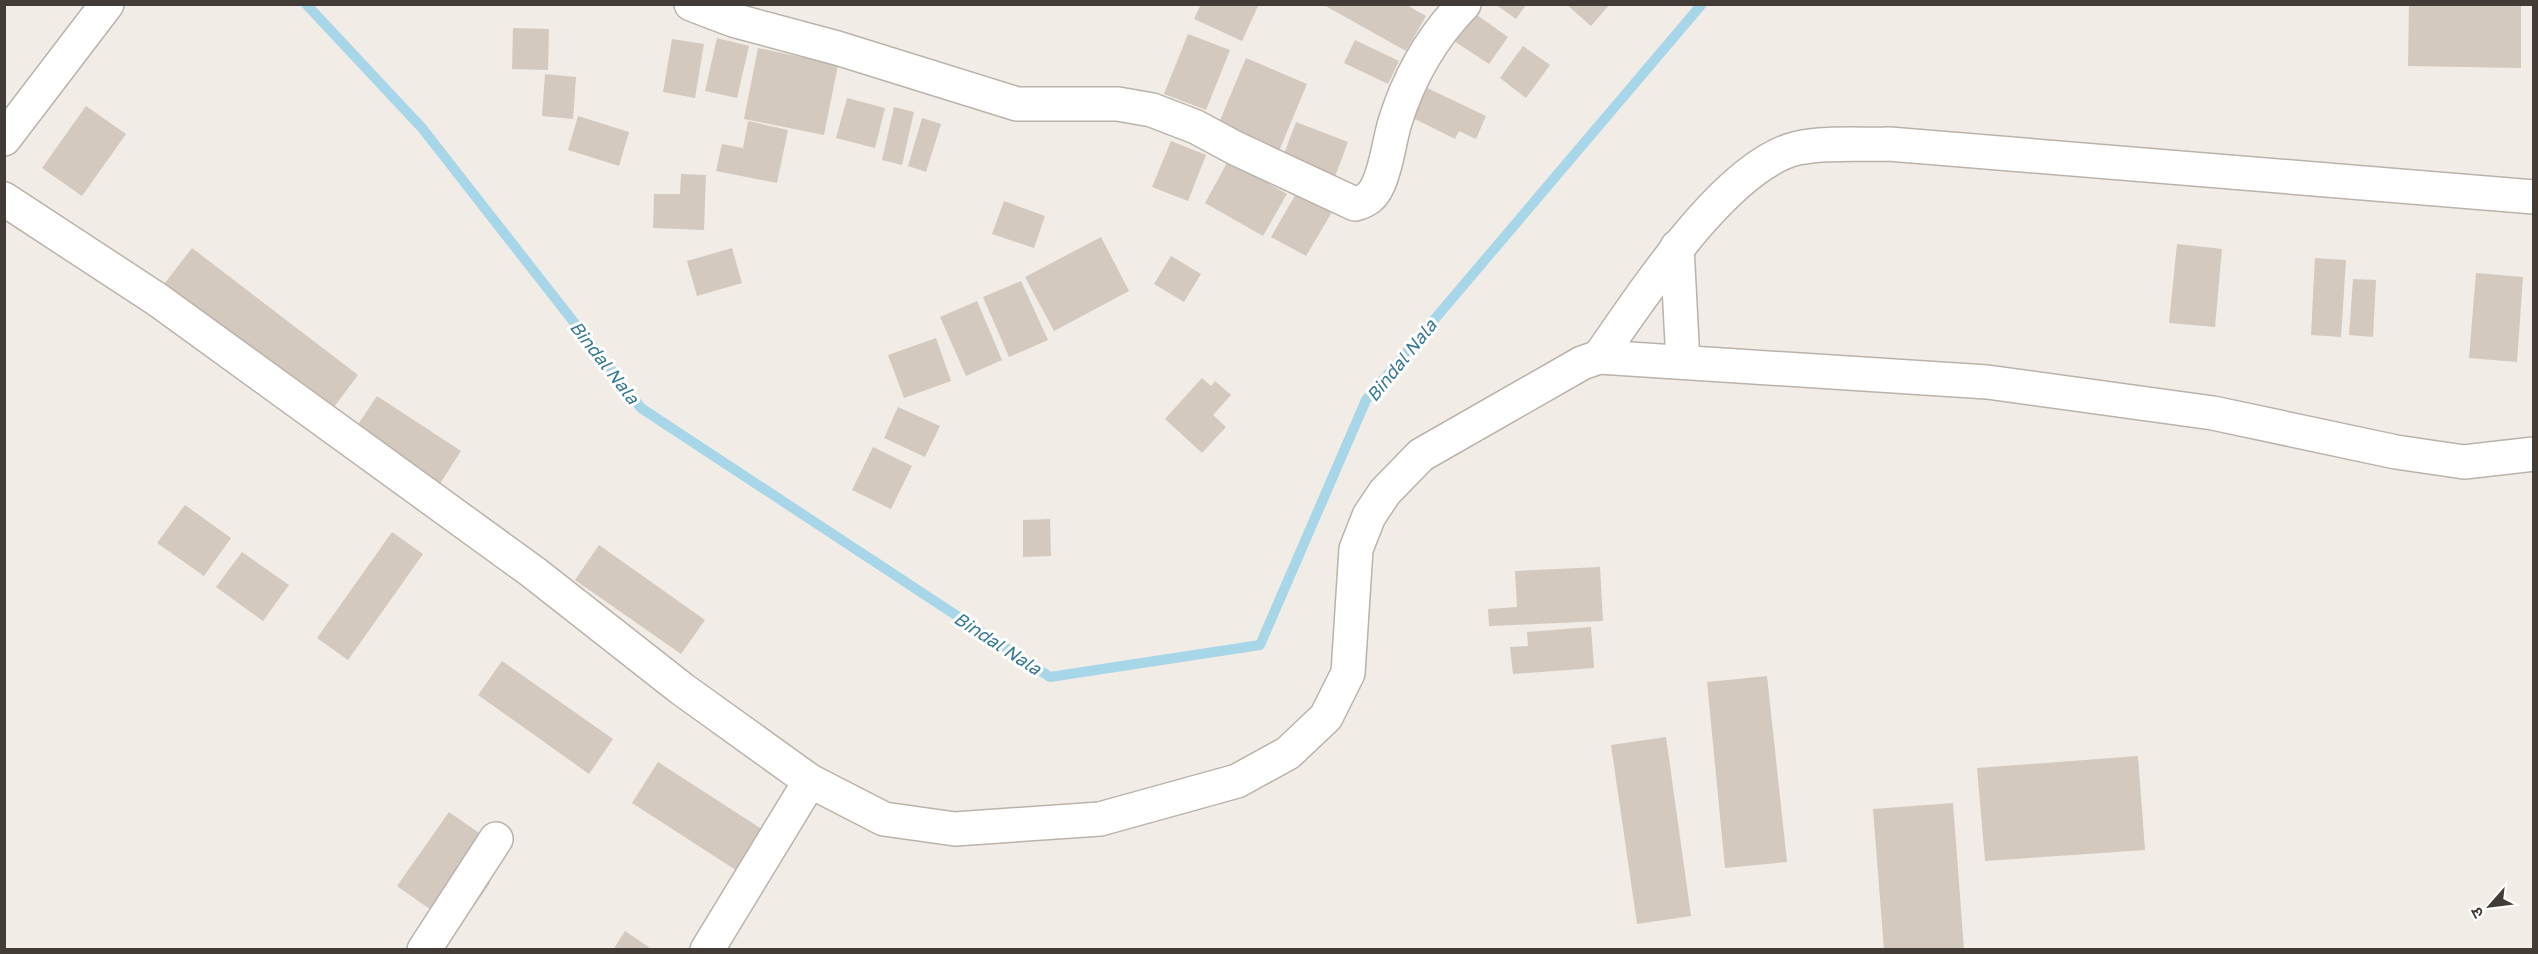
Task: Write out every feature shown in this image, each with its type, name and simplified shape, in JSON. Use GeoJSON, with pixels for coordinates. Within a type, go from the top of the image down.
{"type":"FeatureCollection","features":[{"type":"Feature","properties":{"kind":"street"},"geometry":{"type":"LineString","coordinates":[[4,139],[107,4]]}},
{"type":"Feature","properties":{"kind":"street"},"geometry":{"type":"LineString","coordinates":[[691,4],[733,20],[837,48],[1017,104],[1118,104],[1152,110],[1196,127],[1354,204],[1365,201],[1376,189],[1395,123],[1415,71],[1440,29],[1464,4]]}},
{"type":"Feature","properties":{"kind":"street"},"geometry":{"type":"LineString","coordinates":[[1599,357],[1677,248],[1743,177],[1773,157],[1799,148],[1889,144],[2534,197]]}},
{"type":"Feature","properties":{"kind":"street"},"geometry":{"type":"LineString","coordinates":[[4,199],[177,314],[533,572],[682,689],[810,782],[884,819],[955,829],[1100,819],[1237,781],[1288,753],[1326,717],[1348,673],[1356,549],[1369,516],[1384,492],[1421,455],[1582,363],[1599,357],[1987,382],[2213,413],[2396,452],[2464,462],[2534,454]]}},
{"type":"Feature","properties":{"kind":"street"},"geometry":{"type":"LineString","coordinates":[[1677,248],[1683,362]]}},
{"type":"Feature","properties":{"kind":"street"},"geometry":{"type":"LineString","coordinates":[[707,950],[810,782]]}},
{"type":"Feature","properties":{"kind":"street"},"geometry":{"type":"LineString","coordinates":[[424,950],[496,839]]}},
{"type":"Feature","properties":{"kind":"building"},"geometry":{"type":"Polygon","coordinates":[[[1201,4],[1259,4],[1242,41],[1194,19],[1201,4]]]}},
{"type":"Feature","properties":{"kind":"building"},"geometry":{"type":"Polygon","coordinates":[[[1322,4],[1405,4],[1426,16],[1406,51],[1322,4]]]}},
{"type":"Feature","properties":{"kind":"building"},"geometry":{"type":"Polygon","coordinates":[[[1495,4],[1527,4],[1516,19],[1495,4]]]}},
{"type":"Feature","properties":{"kind":"building"},"geometry":{"type":"Polygon","coordinates":[[[1566,4],[1610,4],[1591,26],[1566,4]]]}},
{"type":"Feature","properties":{"kind":"building"},"geometry":{"type":"Polygon","coordinates":[[[2409,4],[2521,4],[2521,68],[2408,66],[2409,4]]]}},
{"type":"Feature","properties":{"kind":"building"},"geometry":{"type":"Polygon","coordinates":[[[1474,13],[1508,37],[1489,64],[1454,41],[1474,13]]]}},
{"type":"Feature","properties":{"kind":"building"},"geometry":{"type":"Polygon","coordinates":[[[513,28],[549,29],[548,70],[512,69],[513,28]]]}},
{"type":"Feature","properties":{"kind":"building"},"geometry":{"type":"Polygon","coordinates":[[[1188,34],[1230,50],[1206,110],[1164,94],[1188,34]]]}},
{"type":"Feature","properties":{"kind":"building"},"geometry":{"type":"Polygon","coordinates":[[[717,38],[749,46],[737,98],[705,91],[717,38]]]}},
{"type":"Feature","properties":{"kind":"building"},"geometry":{"type":"Polygon","coordinates":[[[672,39],[704,44],[695,98],[663,92],[672,39]]]}},
{"type":"Feature","properties":{"kind":"building"},"geometry":{"type":"Polygon","coordinates":[[[1355,40],[1399,61],[1388,84],[1344,63],[1355,40]]]}},
{"type":"Feature","properties":{"kind":"building"},"geometry":{"type":"Polygon","coordinates":[[[1523,46],[1550,65],[1526,98],[1500,78],[1523,46]]]}},
{"type":"Feature","properties":{"kind":"building"},"geometry":{"type":"Polygon","coordinates":[[[758,48],[838,65],[824,135],[744,119],[758,48]]]}},
{"type":"Feature","properties":{"kind":"building"},"geometry":{"type":"Polygon","coordinates":[[[1246,58],[1307,84],[1279,151],[1218,125],[1246,58]]]}},
{"type":"Feature","properties":{"kind":"building"},"geometry":{"type":"Polygon","coordinates":[[[545,74],[576,77],[573,119],[542,116],[545,74]]]}},
{"type":"Feature","properties":{"kind":"building"},"geometry":{"type":"Polygon","coordinates":[[[1423,86],[1486,116],[1476,139],[1459,131],[1455,139],[1409,116],[1423,86]]]}},
{"type":"Feature","properties":{"kind":"building"},"geometry":{"type":"Polygon","coordinates":[[[847,98],[885,108],[875,148],[836,138],[847,98]]]}},
{"type":"Feature","properties":{"kind":"building"},"geometry":{"type":"Polygon","coordinates":[[[86,106],[126,134],[82,196],[42,168],[86,106]]]}},
{"type":"Feature","properties":{"kind":"building"},"geometry":{"type":"Polygon","coordinates":[[[894,107],[914,112],[902,165],[882,160],[894,107]]]}},
{"type":"Feature","properties":{"kind":"building"},"geometry":{"type":"Polygon","coordinates":[[[578,116],[629,132],[619,166],[568,150],[578,116]]]}},
{"type":"Feature","properties":{"kind":"building"},"geometry":{"type":"Polygon","coordinates":[[[922,118],[941,124],[926,172],[908,166],[922,118]]]}},
{"type":"Feature","properties":{"kind":"building"},"geometry":{"type":"Polygon","coordinates":[[[748,121],[788,130],[777,183],[716,171],[722,144],[743,148],[748,121]]]}},
{"type":"Feature","properties":{"kind":"building"},"geometry":{"type":"Polygon","coordinates":[[[1296,122],[1348,142],[1333,182],[1281,162],[1296,122]]]}},
{"type":"Feature","properties":{"kind":"building"},"geometry":{"type":"Polygon","coordinates":[[[1171,141],[1206,155],[1188,201],[1152,187],[1171,141]]]}},
{"type":"Feature","properties":{"kind":"building"},"geometry":{"type":"Polygon","coordinates":[[[1228,161],[1287,194],[1263,236],[1205,203],[1228,161]]]}},
{"type":"Feature","properties":{"kind":"building"},"geometry":{"type":"Polygon","coordinates":[[[681,174],[706,175],[704,230],[653,228],[654,194],[680,194],[681,174]]]}},
{"type":"Feature","properties":{"kind":"building"},"geometry":{"type":"Polygon","coordinates":[[[1297,192],[1332,212],[1306,256],[1271,237],[1297,192]]]}},
{"type":"Feature","properties":{"kind":"building"},"geometry":{"type":"Polygon","coordinates":[[[1004,201],[1045,216],[1034,248],[992,234],[1004,201]]]}},
{"type":"Feature","properties":{"kind":"building"},"geometry":{"type":"Polygon","coordinates":[[[1101,237],[1129,291],[1054,331],[1025,277],[1101,237]]]}},
{"type":"Feature","properties":{"kind":"building"},"geometry":{"type":"Polygon","coordinates":[[[2177,244],[2222,249],[2215,327],[2169,323],[2177,244]]]}},
{"type":"Feature","properties":{"kind":"building"},"geometry":{"type":"Polygon","coordinates":[[[192,248],[358,375],[325,419],[158,292],[192,248]]]}},
{"type":"Feature","properties":{"kind":"building"},"geometry":{"type":"Polygon","coordinates":[[[732,248],[742,283],[697,296],[687,261],[732,248]]]}},
{"type":"Feature","properties":{"kind":"building"},"geometry":{"type":"Polygon","coordinates":[[[1171,256],[1201,274],[1184,302],[1154,284],[1171,256]]]}},
{"type":"Feature","properties":{"kind":"building"},"geometry":{"type":"Polygon","coordinates":[[[2315,258],[2346,260],[2341,337],[2311,335],[2315,258]]]}},
{"type":"Feature","properties":{"kind":"building"},"geometry":{"type":"Polygon","coordinates":[[[2476,273],[2523,277],[2517,362],[2469,358],[2476,273]]]}},
{"type":"Feature","properties":{"kind":"building"},"geometry":{"type":"Polygon","coordinates":[[[2353,279],[2376,280],[2373,337],[2349,335],[2353,279]]]}},
{"type":"Feature","properties":{"kind":"building"},"geometry":{"type":"Polygon","coordinates":[[[1021,281],[1048,340],[1009,357],[983,297],[1021,281]]]}},
{"type":"Feature","properties":{"kind":"building"},"geometry":{"type":"Polygon","coordinates":[[[977,301],[1002,360],[966,376],[940,317],[977,301]]]}},
{"type":"Feature","properties":{"kind":"building"},"geometry":{"type":"Polygon","coordinates":[[[936,338],[951,381],[904,398],[888,355],[936,338]]]}},
{"type":"Feature","properties":{"kind":"building"},"geometry":{"type":"Polygon","coordinates":[[[1202,378],[1211,386],[1215,381],[1231,395],[1213,415],[1226,427],[1202,453],[1165,419],[1202,378]]]}},
{"type":"Feature","properties":{"kind":"building"},"geometry":{"type":"Polygon","coordinates":[[[377,396],[461,451],[439,485],[355,429],[377,396]]]}},
{"type":"Feature","properties":{"kind":"building"},"geometry":{"type":"Polygon","coordinates":[[[898,407],[940,426],[925,457],[884,438],[898,407]]]}},
{"type":"Feature","properties":{"kind":"building"},"geometry":{"type":"Polygon","coordinates":[[[873,447],[912,466],[891,509],[852,490],[873,447]]]}},
{"type":"Feature","properties":{"kind":"building"},"geometry":{"type":"Polygon","coordinates":[[[185,505],[231,538],[204,576],[157,543],[185,505]]]}},
{"type":"Feature","properties":{"kind":"building"},"geometry":{"type":"Polygon","coordinates":[[[1050,519],[1051,556],[1023,557],[1023,520],[1050,519]]]}},
{"type":"Feature","properties":{"kind":"building"},"geometry":{"type":"Polygon","coordinates":[[[392,532],[423,554],[348,660],[317,638],[392,532]]]}},
{"type":"Feature","properties":{"kind":"building"},"geometry":{"type":"Polygon","coordinates":[[[599,545],[705,620],[681,654],[575,580],[599,545]]]}},
{"type":"Feature","properties":{"kind":"building"},"geometry":{"type":"Polygon","coordinates":[[[242,552],[289,585],[263,621],[216,587],[242,552]]]}},
{"type":"Feature","properties":{"kind":"building"},"geometry":{"type":"Polygon","coordinates":[[[1600,567],[1603,621],[1489,626],[1488,609],[1517,607],[1515,571],[1600,567]]]}},
{"type":"Feature","properties":{"kind":"building"},"geometry":{"type":"Polygon","coordinates":[[[1591,627],[1594,668],[1513,674],[1510,647],[1528,646],[1527,632],[1591,627]]]}},
{"type":"Feature","properties":{"kind":"building"},"geometry":{"type":"Polygon","coordinates":[[[502,661],[613,739],[589,774],[478,695],[502,661]]]}},
{"type":"Feature","properties":{"kind":"building"},"geometry":{"type":"Polygon","coordinates":[[[1767,676],[1787,862],[1725,868],[1707,682],[1767,676]]]}},
{"type":"Feature","properties":{"kind":"building"},"geometry":{"type":"Polygon","coordinates":[[[1666,737],[1691,916],[1637,924],[1611,745],[1666,737]]]}},
{"type":"Feature","properties":{"kind":"building"},"geometry":{"type":"Polygon","coordinates":[[[2138,756],[2145,850],[1985,861],[1977,768],[2138,756]]]}},
{"type":"Feature","properties":{"kind":"building"},"geometry":{"type":"Polygon","coordinates":[[[658,762],[771,835],[745,876],[632,803],[658,762]]]}},
{"type":"Feature","properties":{"kind":"building"},"geometry":{"type":"Polygon","coordinates":[[[1953,803],[1964,950],[1884,950],[1873,809],[1953,803]]]}},
{"type":"Feature","properties":{"kind":"building"},"geometry":{"type":"Polygon","coordinates":[[[449,812],[482,835],[462,863],[490,883],[458,929],[397,886],[449,812]]]}},
{"type":"Feature","properties":{"kind":"building"},"geometry":{"type":"Polygon","coordinates":[[[625,931],[653,950],[613,950],[625,931]]]}},
{"type":"Feature","properties":{"kind":"waterway","name":"Bindal Nala"},"geometry":{"type":"LineString","coordinates":[[306,4],[422,128],[641,408],[1050,677],[1260,645],[1366,400],[1702,4]]}}]}
